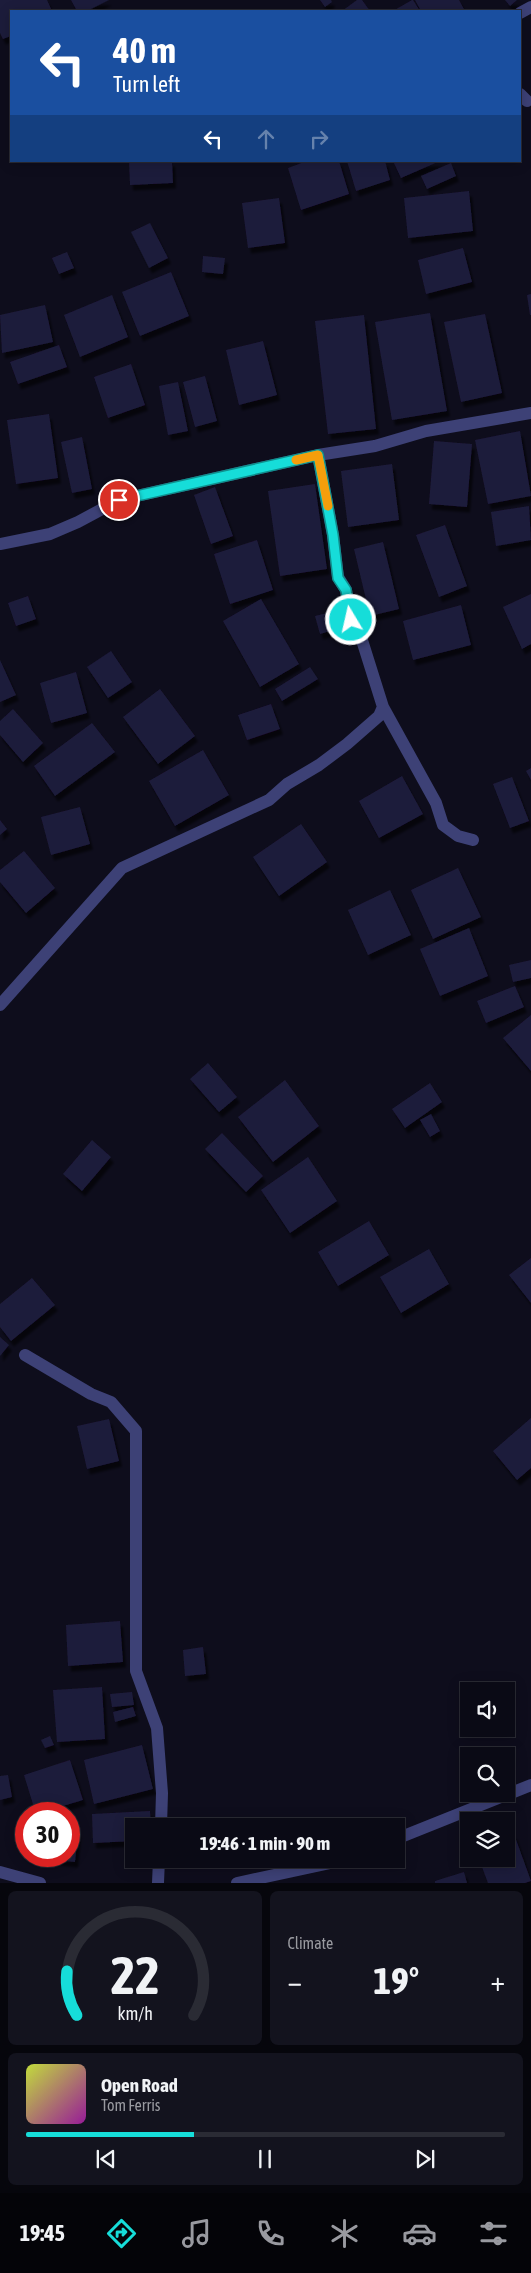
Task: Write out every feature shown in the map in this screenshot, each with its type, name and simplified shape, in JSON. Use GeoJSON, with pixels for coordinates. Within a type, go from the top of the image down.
{"type":"FeatureCollection","features":[{"type":"Feature","properties":{"kind":"street"},"geometry":{"type":"LineString","coordinates":[[0,544],[50,534],[78,522],[119,500],[318,455],[375,446],[426,431],[531,414]]}},
{"type":"Feature","properties":{"kind":"street"},"geometry":{"type":"LineString","coordinates":[[318,455],[333,535],[338,578],[346,590],[351,620],[361,636],[382,707],[436,803],[443,825],[458,836],[472,840]]}},
{"type":"Feature","properties":{"kind":"street"},"geometry":{"type":"LineString","coordinates":[[0,1005],[122,868],[269,800],[287,784],[319,765],[347,744],[379,716],[382,707]]}},
{"type":"Feature","properties":{"kind":"street"},"geometry":{"type":"LineString","coordinates":[[25,1355],[91,1394],[111,1402],[136,1431],[136,1671],[157,1728],[162,1793],[161,1818]]}},
{"type":"Feature","properties":{"kind":"street"},"geometry":{"type":"LineString","coordinates":[[405,1835],[531,1784]]}},
{"type":"Feature","properties":{"kind":"street"},"geometry":{"type":"LineString","coordinates":[[158,1883],[159,1868]]}},
{"type":"Feature","properties":{"kind":"street"},"geometry":{"type":"LineString","coordinates":[[243,1882],[308,1868]]}},
{"type":"Feature","properties":{"kind":"street"},"geometry":{"type":"LineString","coordinates":[[0,1872],[40,1883]]}},
{"type":"Feature","properties":{"kind":"building"},"geometry":{"type":"Polygon","coordinates":[[[0,0],[47,0],[52,10],[10,10],[10,36],[3,39],[0,33],[0,0]]]}},
{"type":"Feature","properties":{"kind":"building"},"geometry":{"type":"Polygon","coordinates":[[[71,0],[109,0],[89,10],[76,10],[71,0]]]}},
{"type":"Feature","properties":{"kind":"building"},"geometry":{"type":"Polygon","coordinates":[[[320,0],[331,0],[332,2],[325,7],[320,0]]]}},
{"type":"Feature","properties":{"kind":"building"},"geometry":{"type":"Polygon","coordinates":[[[357,0],[362,0],[369,10],[343,10],[357,0]]]}},
{"type":"Feature","properties":{"kind":"building"},"geometry":{"type":"Polygon","coordinates":[[[412,0],[419,10],[395,10],[412,0]]]}},
{"type":"Feature","properties":{"kind":"building"},"geometry":{"type":"Polygon","coordinates":[[[415,0],[459,0],[464,10],[420,10],[415,0]]]}},
{"type":"Feature","properties":{"kind":"building"},"geometry":{"type":"Polygon","coordinates":[[[505,0],[517,0],[510,6],[505,0]]]}},
{"type":"Feature","properties":{"kind":"building"},"geometry":{"type":"Polygon","coordinates":[[[129,162],[172,162],[173,183],[130,185],[129,162]]]}},
{"type":"Feature","properties":{"kind":"building"},"geometry":{"type":"Polygon","coordinates":[[[304,162],[339,162],[349,194],[301,210],[288,168],[304,162]]]}},
{"type":"Feature","properties":{"kind":"building"},"geometry":{"type":"Polygon","coordinates":[[[347,162],[385,162],[390,180],[356,191],[347,162]]]}},
{"type":"Feature","properties":{"kind":"building"},"geometry":{"type":"Polygon","coordinates":[[[393,162],[438,162],[401,178],[393,162]]]}},
{"type":"Feature","properties":{"kind":"building"},"geometry":{"type":"Polygon","coordinates":[[[451,163],[456,176],[427,189],[421,176],[451,163]]]}},
{"type":"Feature","properties":{"kind":"building"},"geometry":{"type":"Polygon","coordinates":[[[469,191],[473,231],[408,238],[404,198],[469,191]]]}},
{"type":"Feature","properties":{"kind":"building"},"geometry":{"type":"Polygon","coordinates":[[[279,198],[285,243],[248,248],[242,203],[279,198]]]}},
{"type":"Feature","properties":{"kind":"building"},"geometry":{"type":"Polygon","coordinates":[[[150,223],[168,258],[149,268],[131,232],[150,223]]]}},
{"type":"Feature","properties":{"kind":"building"},"geometry":{"type":"Polygon","coordinates":[[[463,248],[472,282],[426,294],[418,260],[463,248]]]}},
{"type":"Feature","properties":{"kind":"building"},"geometry":{"type":"Polygon","coordinates":[[[67,252],[74,268],[59,274],[52,258],[67,252]]]}},
{"type":"Feature","properties":{"kind":"building"},"geometry":{"type":"Polygon","coordinates":[[[203,256],[225,258],[223,274],[202,272],[203,256]]]}},
{"type":"Feature","properties":{"kind":"building"},"geometry":{"type":"Polygon","coordinates":[[[171,272],[189,316],[140,336],[122,292],[171,272]]]}},
{"type":"Feature","properties":{"kind":"building"},"geometry":{"type":"Polygon","coordinates":[[[531,294],[531,315],[530,315],[527,295],[531,294]]]}},
{"type":"Feature","properties":{"kind":"building"},"geometry":{"type":"Polygon","coordinates":[[[112,295],[128,337],[80,357],[64,315],[112,295]]]}},
{"type":"Feature","properties":{"kind":"building"},"geometry":{"type":"Polygon","coordinates":[[[45,305],[53,342],[2,353],[0,315],[45,305]]]}},
{"type":"Feature","properties":{"kind":"building"},"geometry":{"type":"Polygon","coordinates":[[[430,313],[447,411],[392,420],[375,322],[430,313]]]}},
{"type":"Feature","properties":{"kind":"building"},"geometry":{"type":"Polygon","coordinates":[[[485,314],[502,393],[461,402],[444,322],[485,314]]]}},
{"type":"Feature","properties":{"kind":"building"},"geometry":{"type":"Polygon","coordinates":[[[364,315],[376,429],[328,434],[315,321],[364,315]]]}},
{"type":"Feature","properties":{"kind":"building"},"geometry":{"type":"Polygon","coordinates":[[[263,341],[277,395],[239,405],[226,350],[263,341]]]}},
{"type":"Feature","properties":{"kind":"building"},"geometry":{"type":"Polygon","coordinates":[[[59,345],[67,367],[18,384],[10,362],[59,345]]]}},
{"type":"Feature","properties":{"kind":"building"},"geometry":{"type":"Polygon","coordinates":[[[131,364],[145,405],[108,418],[94,377],[131,364]]]}},
{"type":"Feature","properties":{"kind":"building"},"geometry":{"type":"Polygon","coordinates":[[[205,376],[217,421],[195,427],[183,382],[205,376]]]}},
{"type":"Feature","properties":{"kind":"building"},"geometry":{"type":"Polygon","coordinates":[[[178,382],[188,431],[168,435],[159,386],[178,382]]]}},
{"type":"Feature","properties":{"kind":"building"},"geometry":{"type":"Polygon","coordinates":[[[49,414],[58,478],[16,484],[7,420],[49,414]]]}},
{"type":"Feature","properties":{"kind":"building"},"geometry":{"type":"Polygon","coordinates":[[[520,431],[531,496],[488,504],[475,440],[520,431]]]}},
{"type":"Feature","properties":{"kind":"building"},"geometry":{"type":"Polygon","coordinates":[[[82,437],[92,489],[72,493],[61,442],[82,437]]]}},
{"type":"Feature","properties":{"kind":"building"},"geometry":{"type":"Polygon","coordinates":[[[434,441],[472,444],[467,507],[429,504],[434,441]]]}},
{"type":"Feature","properties":{"kind":"building"},"geometry":{"type":"Polygon","coordinates":[[[392,464],[399,520],[348,527],[341,471],[392,464]]]}},
{"type":"Feature","properties":{"kind":"building"},"geometry":{"type":"Polygon","coordinates":[[[315,484],[327,569],[280,576],[268,491],[315,484]]]}},
{"type":"Feature","properties":{"kind":"building"},"geometry":{"type":"Polygon","coordinates":[[[215,487],[233,536],[211,544],[194,495],[215,487]]]}},
{"type":"Feature","properties":{"kind":"building"},"geometry":{"type":"Polygon","coordinates":[[[529,506],[531,540],[496,546],[491,512],[529,506]]]}},
{"type":"Feature","properties":{"kind":"building"},"geometry":{"type":"Polygon","coordinates":[[[445,525],[467,586],[439,597],[416,535],[445,525]]]}},
{"type":"Feature","properties":{"kind":"building"},"geometry":{"type":"Polygon","coordinates":[[[257,540],[273,590],[230,604],[214,554],[257,540]]]}},
{"type":"Feature","properties":{"kind":"building"},"geometry":{"type":"Polygon","coordinates":[[[383,542],[399,609],[370,616],[354,549],[383,542]]]}},
{"type":"Feature","properties":{"kind":"building"},"geometry":{"type":"Polygon","coordinates":[[[531,594],[531,644],[522,649],[503,607],[531,594]]]}},
{"type":"Feature","properties":{"kind":"building"},"geometry":{"type":"Polygon","coordinates":[[[28,596],[36,619],[16,626],[8,603],[28,596]]]}},
{"type":"Feature","properties":{"kind":"building"},"geometry":{"type":"Polygon","coordinates":[[[261,599],[299,664],[260,687],[223,621],[261,599]]]}},
{"type":"Feature","properties":{"kind":"building"},"geometry":{"type":"Polygon","coordinates":[[[461,605],[471,645],[413,660],[403,621],[461,605]]]}},
{"type":"Feature","properties":{"kind":"building"},"geometry":{"type":"Polygon","coordinates":[[[335,611],[340,628],[320,634],[315,616],[335,611]]]}},
{"type":"Feature","properties":{"kind":"building"},"geometry":{"type":"Polygon","coordinates":[[[111,651],[132,682],[108,698],[87,667],[111,651]]]}},
{"type":"Feature","properties":{"kind":"building"},"geometry":{"type":"Polygon","coordinates":[[[0,660],[16,695],[0,702],[0,660]]]}},
{"type":"Feature","properties":{"kind":"building"},"geometry":{"type":"Polygon","coordinates":[[[310,667],[318,679],[282,701],[275,689],[310,667]]]}},
{"type":"Feature","properties":{"kind":"building"},"geometry":{"type":"Polygon","coordinates":[[[76,672],[87,713],[51,723],[40,683],[76,672]]]}},
{"type":"Feature","properties":{"kind":"building"},"geometry":{"type":"Polygon","coordinates":[[[160,689],[195,736],[158,764],[123,717],[160,689]]]}},
{"type":"Feature","properties":{"kind":"building"},"geometry":{"type":"Polygon","coordinates":[[[271,704],[280,729],[247,740],[238,715],[271,704]]]}},
{"type":"Feature","properties":{"kind":"building"},"geometry":{"type":"Polygon","coordinates":[[[13,709],[43,743],[23,762],[0,735],[0,721],[13,709]]]}},
{"type":"Feature","properties":{"kind":"building"},"geometry":{"type":"Polygon","coordinates":[[[92,723],[115,752],[55,796],[34,766],[92,723]]]}},
{"type":"Feature","properties":{"kind":"building"},"geometry":{"type":"Polygon","coordinates":[[[203,750],[229,795],[175,826],[149,781],[203,750]]]}},
{"type":"Feature","properties":{"kind":"building"},"geometry":{"type":"Polygon","coordinates":[[[531,768],[531,780],[526,771],[531,768]]]}},
{"type":"Feature","properties":{"kind":"building"},"geometry":{"type":"Polygon","coordinates":[[[402,776],[423,814],[379,838],[359,801],[402,776]]]}},
{"type":"Feature","properties":{"kind":"building"},"geometry":{"type":"Polygon","coordinates":[[[512,777],[529,821],[510,828],[493,784],[512,777]]]}},
{"type":"Feature","properties":{"kind":"building"},"geometry":{"type":"Polygon","coordinates":[[[80,807],[90,844],[51,855],[41,817],[80,807]]]}},
{"type":"Feature","properties":{"kind":"building"},"geometry":{"type":"Polygon","coordinates":[[[0,820],[7,829],[0,835],[0,820]]]}},
{"type":"Feature","properties":{"kind":"building"},"geometry":{"type":"Polygon","coordinates":[[[301,824],[327,862],[279,896],[253,857],[301,824]]]}},
{"type":"Feature","properties":{"kind":"building"},"geometry":{"type":"Polygon","coordinates":[[[24,851],[55,888],[26,913],[0,882],[0,870],[24,851]]]}},
{"type":"Feature","properties":{"kind":"building"},"geometry":{"type":"Polygon","coordinates":[[[458,868],[481,917],[433,939],[411,890],[458,868]]]}},
{"type":"Feature","properties":{"kind":"building"},"geometry":{"type":"Polygon","coordinates":[[[390,890],[411,935],[368,955],[348,910],[390,890]]]}},
{"type":"Feature","properties":{"kind":"building"},"geometry":{"type":"Polygon","coordinates":[[[469,928],[488,976],[440,996],[420,949],[469,928]]]}},
{"type":"Feature","properties":{"kind":"building"},"geometry":{"type":"Polygon","coordinates":[[[531,960],[531,978],[513,982],[509,965],[531,960]]]}},
{"type":"Feature","properties":{"kind":"building"},"geometry":{"type":"Polygon","coordinates":[[[515,986],[524,1007],[486,1023],[477,1001],[515,986]]]}},
{"type":"Feature","properties":{"kind":"building"},"geometry":{"type":"Polygon","coordinates":[[[531,1015],[531,1071],[503,1038],[531,1015]]]}},
{"type":"Feature","properties":{"kind":"building"},"geometry":{"type":"Polygon","coordinates":[[[208,1063],[237,1097],[219,1112],[190,1079],[208,1063]]]}},
{"type":"Feature","properties":{"kind":"building"},"geometry":{"type":"Polygon","coordinates":[[[285,1080],[319,1126],[273,1162],[238,1117],[285,1080]]]}},
{"type":"Feature","properties":{"kind":"building"},"geometry":{"type":"Polygon","coordinates":[[[430,1083],[442,1102],[405,1128],[392,1109],[430,1083]]]}},
{"type":"Feature","properties":{"kind":"building"},"geometry":{"type":"Polygon","coordinates":[[[431,1114],[440,1131],[430,1137],[420,1120],[431,1114]]]}},
{"type":"Feature","properties":{"kind":"building"},"geometry":{"type":"Polygon","coordinates":[[[222,1133],[263,1176],[246,1192],[205,1149],[222,1133]]]}},
{"type":"Feature","properties":{"kind":"building"},"geometry":{"type":"Polygon","coordinates":[[[92,1140],[111,1157],[82,1191],[63,1174],[92,1140]]]}},
{"type":"Feature","properties":{"kind":"building"},"geometry":{"type":"Polygon","coordinates":[[[308,1157],[337,1201],[290,1233],[261,1190],[308,1157]]]}},
{"type":"Feature","properties":{"kind":"building"},"geometry":{"type":"Polygon","coordinates":[[[369,1221],[389,1255],[338,1286],[318,1252],[369,1221]]]}},
{"type":"Feature","properties":{"kind":"building"},"geometry":{"type":"Polygon","coordinates":[[[429,1249],[449,1284],[401,1313],[380,1277],[429,1249]]]}},
{"type":"Feature","properties":{"kind":"building"},"geometry":{"type":"Polygon","coordinates":[[[531,1258],[531,1303],[509,1275],[531,1258]]]}},
{"type":"Feature","properties":{"kind":"building"},"geometry":{"type":"Polygon","coordinates":[[[32,1278],[55,1305],[11,1341],[0,1327],[0,1304],[32,1278]]]}},
{"type":"Feature","properties":{"kind":"building"},"geometry":{"type":"Polygon","coordinates":[[[0,1337],[9,1345],[0,1356],[0,1337]]]}},
{"type":"Feature","properties":{"kind":"building"},"geometry":{"type":"Polygon","coordinates":[[[531,1418],[531,1468],[517,1480],[493,1451],[531,1418]]]}},
{"type":"Feature","properties":{"kind":"building"},"geometry":{"type":"Polygon","coordinates":[[[109,1419],[119,1461],[87,1469],[77,1426],[109,1419]]]}},
{"type":"Feature","properties":{"kind":"building"},"geometry":{"type":"Polygon","coordinates":[[[120,1621],[123,1662],[68,1666],[66,1625],[120,1621]]]}},
{"type":"Feature","properties":{"kind":"building"},"geometry":{"type":"Polygon","coordinates":[[[203,1647],[206,1674],[185,1676],[183,1650],[203,1647]]]}},
{"type":"Feature","properties":{"kind":"building"},"geometry":{"type":"Polygon","coordinates":[[[102,1687],[105,1739],[57,1742],[53,1690],[102,1687]]]}},
{"type":"Feature","properties":{"kind":"building"},"geometry":{"type":"Polygon","coordinates":[[[132,1692],[134,1705],[112,1707],[110,1694],[132,1692]]]}},
{"type":"Feature","properties":{"kind":"building"},"geometry":{"type":"Polygon","coordinates":[[[133,1707],[136,1716],[115,1722],[113,1712],[133,1707]]]}},
{"type":"Feature","properties":{"kind":"building"},"geometry":{"type":"Polygon","coordinates":[[[50,1736],[54,1745],[45,1748],[41,1740],[50,1736]]]}},
{"type":"Feature","properties":{"kind":"building"},"geometry":{"type":"Polygon","coordinates":[[[142,1745],[153,1789],[94,1804],[84,1760],[142,1745]]]}},
{"type":"Feature","properties":{"kind":"building"},"geometry":{"type":"Polygon","coordinates":[[[70,1760],[83,1800],[76,1802],[32,1802],[24,1775],[70,1760]]]}},
{"type":"Feature","properties":{"kind":"building"},"geometry":{"type":"Polygon","coordinates":[[[8,1775],[12,1797],[0,1800],[0,1776],[8,1775]]]}},
{"type":"Feature","properties":{"kind":"building"},"geometry":{"type":"Polygon","coordinates":[[[150,1811],[150,1818],[125,1818],[125,1841],[93,1843],[92,1814],[150,1811]]]}},
{"type":"Feature","properties":{"kind":"building"},"geometry":{"type":"Polygon","coordinates":[[[515,1837],[531,1881],[525,1883],[488,1883],[482,1867],[515,1867],[515,1837]]]}},
{"type":"Feature","properties":{"kind":"building"},"geometry":{"type":"Polygon","coordinates":[[[464,1872],[467,1883],[435,1883],[435,1881],[464,1872]]]}},
{"type":"Feature","properties":{"kind":"slow traffic"},"geometry":{"type":"LineString","coordinates":[[296,460],[318,455],[328,506]]}},
{"type":"Feature","properties":{"kind":"route"},"geometry":{"type":"LineString","coordinates":[[119,500],[318,455],[333,535],[338,578],[346,590],[351,620]]}}]}
